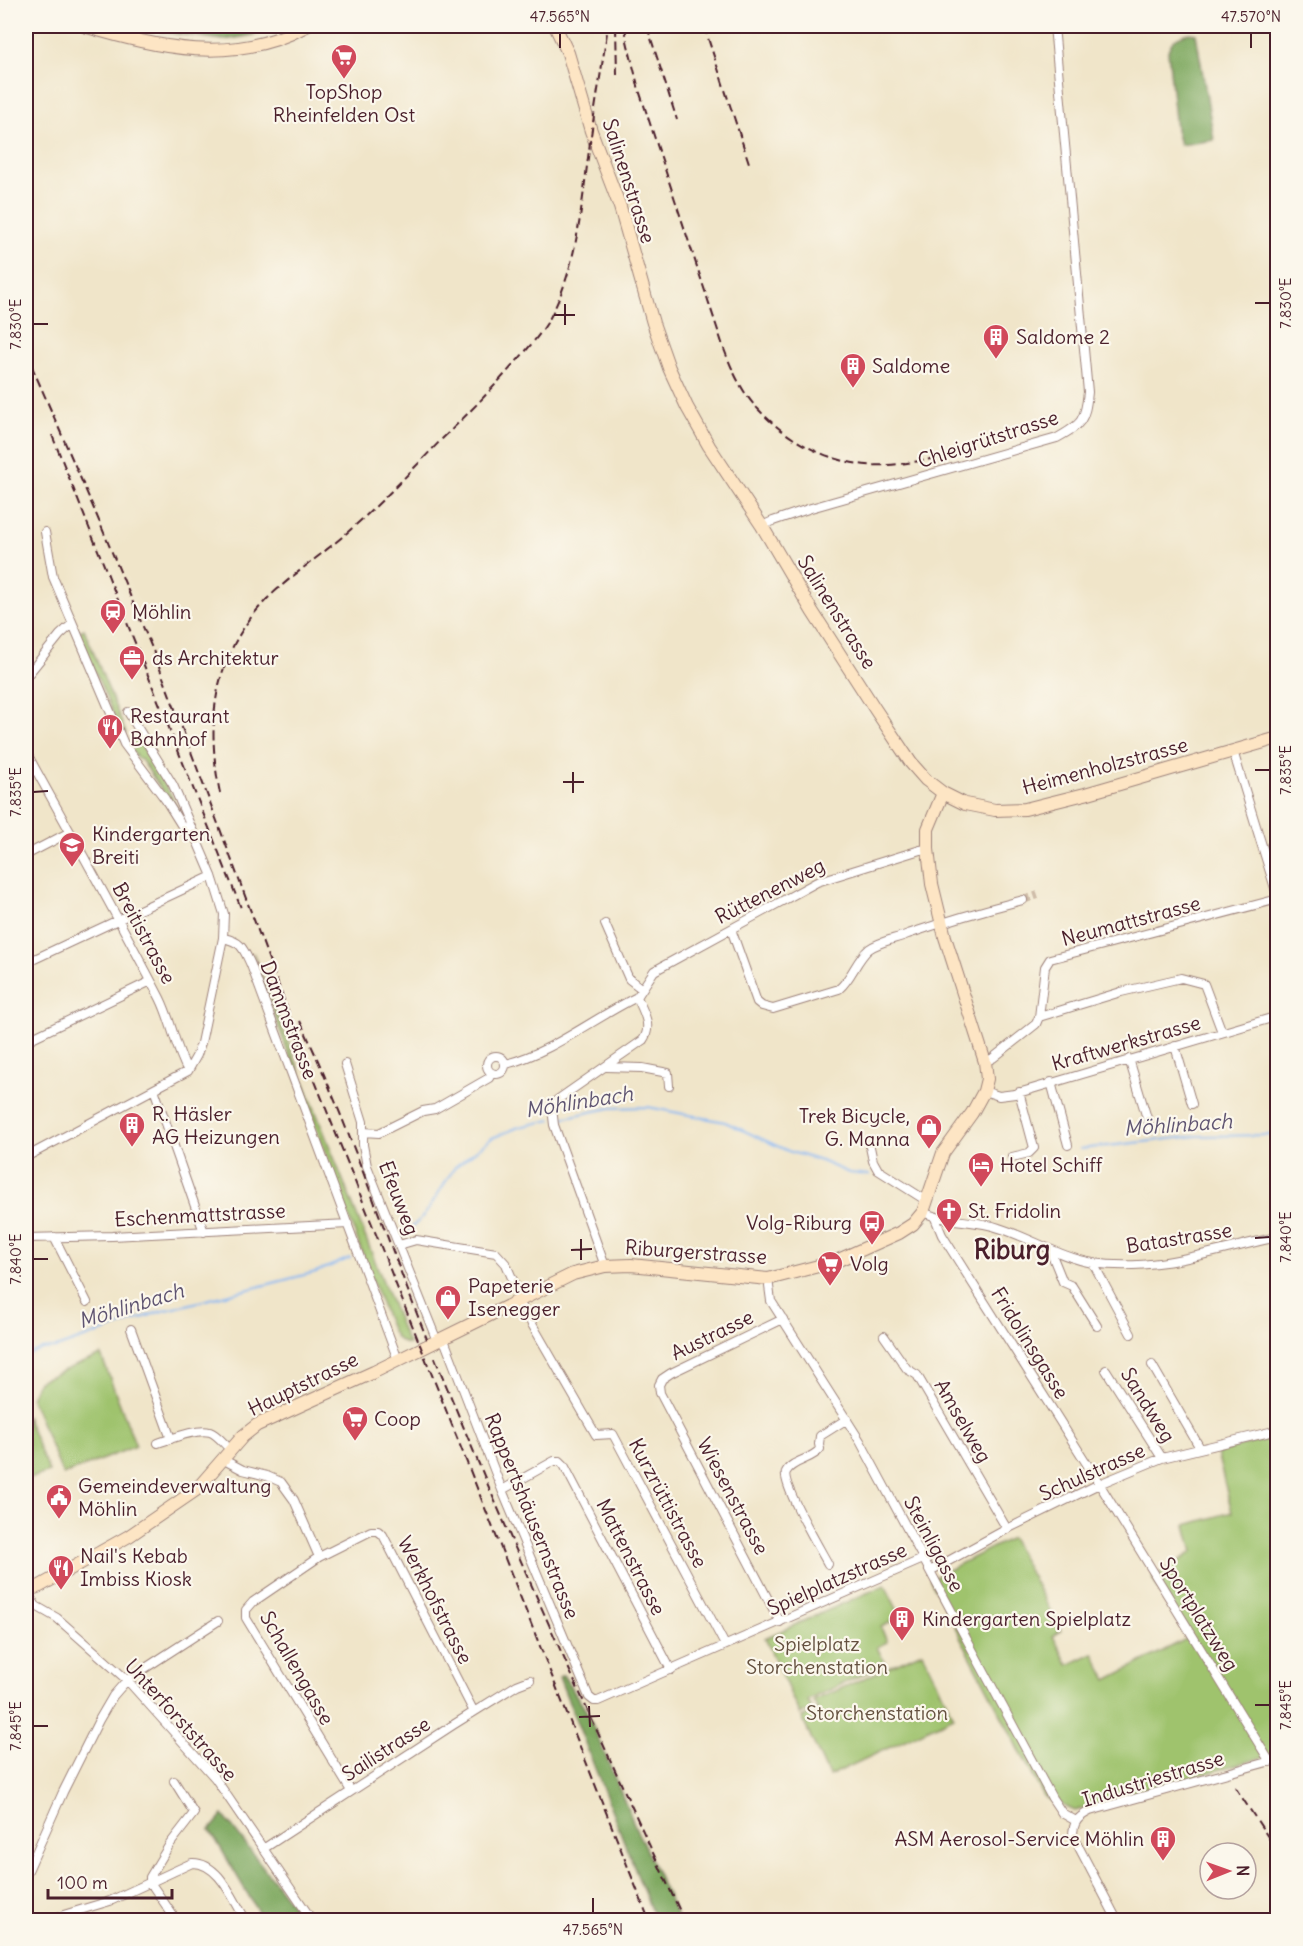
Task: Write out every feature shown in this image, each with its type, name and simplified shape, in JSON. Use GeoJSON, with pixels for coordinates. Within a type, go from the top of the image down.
{"type":"FeatureCollection","features":[{"type":"Feature","properties":{"kind":"street"},"geometry":{"type":"LineString","coordinates":[[84,26],[160,45],[209,50],[258,45],[282,38],[306,26]]}},
{"type":"Feature","properties":{"kind":"street","name":"Salinenstrasse"},"geometry":{"type":"LineString","coordinates":[[555,26],[568,52],[593,135],[620,207],[653,323],[669,368],[687,407],[708,446],[762,526],[812,611],[911,764],[943,793]]}},
{"type":"Feature","properties":{"kind":"street","name":"Chleigrütstrasse"},"geometry":{"type":"LineString","coordinates":[[762,526],[811,508],[1057,438],[1077,427],[1086,412],[1088,392],[1054,26]]}},
{"type":"Feature","properties":{"kind":"street"},"geometry":{"type":"LineString","coordinates":[[45,532],[53,577],[127,751],[165,799],[185,831],[192,837],[196,837]]}},
{"type":"Feature","properties":{"kind":"street"},"geometry":{"type":"LineString","coordinates":[[26,677],[60,635],[72,624]]}},
{"type":"Feature","properties":{"kind":"street"},"geometry":{"type":"LineString","coordinates":[[26,1157],[188,1071],[201,1042],[223,938],[224,914],[212,876],[172,785],[128,712]]}},
{"type":"Feature","properties":{"kind":"street","name":"Heimenholzstrasse"},"geometry":{"type":"LineString","coordinates":[[943,793],[965,804],[995,810],[1025,809],[1278,738]]}},
{"type":"Feature","properties":{"kind":"street"},"geometry":{"type":"LineString","coordinates":[[1233,751],[1278,899]]}},
{"type":"Feature","properties":{"kind":"street","name":"Breitistrasse"},"geometry":{"type":"LineString","coordinates":[[26,752],[167,1012],[180,1057],[188,1071]]}},
{"type":"Feature","properties":{"kind":"street"},"geometry":{"type":"LineString","coordinates":[[870,1147],[878,1170],[928,1210],[943,1153],[972,1113],[984,1091],[987,1078],[985,1062],[941,923],[932,884],[928,829],[943,793]]}},
{"type":"Feature","properties":{"kind":"street"},"geometry":{"type":"LineString","coordinates":[[26,855],[70,832]]}},
{"type":"Feature","properties":{"kind":"street","name":"Rüttenenweg"},"geometry":{"type":"LineString","coordinates":[[506,1064],[518,1061],[554,1043],[639,993],[654,971],[817,882],[928,849]]}},
{"type":"Feature","properties":{"kind":"street"},"geometry":{"type":"LineString","coordinates":[[26,963],[212,876]]}},
{"type":"Feature","properties":{"kind":"street","name":"Neumattstrasse"},"geometry":{"type":"LineString","coordinates":[[1039,1017],[1044,967],[1050,959],[1278,899]]}},
{"type":"Feature","properties":{"kind":"street"},"geometry":{"type":"LineString","coordinates":[[731,929],[757,1002],[773,1009],[839,989],[848,982],[870,949],[941,923],[1023,900]]}},
{"type":"Feature","properties":{"kind":"street"},"geometry":{"type":"LineString","coordinates":[[605,924],[629,980],[639,993],[648,1022],[647,1035],[606,1067],[557,1100],[552,1108],[554,1122],[605,1266]]}},
{"type":"Feature","properties":{"kind":"street","name":"Dammstrasse"},"geometry":{"type":"LineString","coordinates":[[223,938],[241,945],[251,965],[398,1360]]}},
{"type":"Feature","properties":{"kind":"street"},"geometry":{"type":"LineString","coordinates":[[985,1062],[1031,1029],[1039,1017],[1121,992],[1181,978],[1204,984],[1222,1032]]}},
{"type":"Feature","properties":{"kind":"street"},"geometry":{"type":"LineString","coordinates":[[26,1041],[151,981]]}},
{"type":"Feature","properties":{"kind":"street"},"geometry":{"type":"LineString","coordinates":[[1275,1016],[1278,1030]]}},
{"type":"Feature","properties":{"kind":"street","name":"Kraftwerkstrasse"},"geometry":{"type":"LineString","coordinates":[[984,1091],[999,1096],[1019,1092],[1275,1016]]}},
{"type":"Feature","properties":{"kind":"street"},"geometry":{"type":"LineString","coordinates":[[1175,1046],[1192,1104]]}},
{"type":"Feature","properties":{"kind":"street"},"geometry":{"type":"LineString","coordinates":[[498,1056],[506,1064],[505,1070],[500,1074],[491,1074],[487,1067],[488,1061],[498,1056]]}},
{"type":"Feature","properties":{"kind":"street"},"geometry":{"type":"LineString","coordinates":[[1129,1059],[1150,1128]]}},
{"type":"Feature","properties":{"kind":"street","name":"Efeuweg"},"geometry":{"type":"LineString","coordinates":[[345,1064],[363,1122],[363,1145],[367,1167],[440,1339]]}},
{"type":"Feature","properties":{"kind":"street"},"geometry":{"type":"LineString","coordinates":[[606,1067],[642,1068],[668,1073],[669,1086]]}},
{"type":"Feature","properties":{"kind":"street"},"geometry":{"type":"LineString","coordinates":[[363,1132],[379,1133],[423,1111],[435,1109],[489,1078],[491,1074]]}},
{"type":"Feature","properties":{"kind":"street"},"geometry":{"type":"LineString","coordinates":[[1051,1082],[1068,1145]]}},
{"type":"Feature","properties":{"kind":"street"},"geometry":{"type":"LineString","coordinates":[[154,1089],[204,1232]]}},
{"type":"Feature","properties":{"kind":"street"},"geometry":{"type":"LineString","coordinates":[[1012,1157],[1029,1153],[1034,1148],[1019,1092]]}},
{"type":"Feature","properties":{"kind":"street","name":"Batastrasse"},"geometry":{"type":"LineString","coordinates":[[928,1210],[999,1228],[1050,1250],[1093,1263],[1145,1263],[1199,1256],[1278,1237]]}},
{"type":"Feature","properties":{"kind":"street","name":"Riburgerstrasse"},"geometry":{"type":"LineString","coordinates":[[398,1360],[573,1274],[605,1266],[631,1265],[768,1279],[834,1262],[872,1246],[907,1229],[928,1210]]}},
{"type":"Feature","properties":{"kind":"street","name":"Fridolinsgasse"},"geometry":{"type":"LineString","coordinates":[[928,1210],[1099,1484]]}},
{"type":"Feature","properties":{"kind":"street","name":"Eschenmattstrasse"},"geometry":{"type":"LineString","coordinates":[[26,1238],[348,1224]]}},
{"type":"Feature","properties":{"kind":"street"},"geometry":{"type":"LineString","coordinates":[[54,1237],[87,1302]]}},
{"type":"Feature","properties":{"kind":"street"},"geometry":{"type":"LineString","coordinates":[[399,1245],[416,1240],[496,1253],[506,1264],[519,1299]]}},
{"type":"Feature","properties":{"kind":"street"},"geometry":{"type":"LineString","coordinates":[[1050,1250],[1063,1282],[1072,1286],[1097,1326]]}},
{"type":"Feature","properties":{"kind":"street"},"geometry":{"type":"LineString","coordinates":[[1093,1263],[1131,1334]]}},
{"type":"Feature","properties":{"kind":"street","name":"Steinligasse"},"geometry":{"type":"LineString","coordinates":[[768,1279],[771,1300],[847,1419],[1052,1798],[1062,1813],[1076,1821]]}},
{"type":"Feature","properties":{"kind":"street","name":"Kurzrüttistrasse"},"geometry":{"type":"LineString","coordinates":[[519,1299],[596,1435],[614,1434],[725,1645]]}},
{"type":"Feature","properties":{"kind":"street","name":"Austrasse"},"geometry":{"type":"LineString","coordinates":[[659,1385],[662,1379],[671,1373],[783,1319]]}},
{"type":"Feature","properties":{"kind":"street"},"geometry":{"type":"LineString","coordinates":[[131,1329],[171,1439]]}},
{"type":"Feature","properties":{"kind":"street","name":"Amselweg"},"geometry":{"type":"LineString","coordinates":[[884,1336],[907,1369],[917,1375],[1007,1529]]}},
{"type":"Feature","properties":{"kind":"street","name":"Rappertshäusernstrasse"},"geometry":{"type":"LineString","coordinates":[[440,1339],[589,1697],[598,1701]]}},
{"type":"Feature","properties":{"kind":"street","name":"Hauptstrasse"},"geometry":{"type":"LineString","coordinates":[[26,1591],[40,1586],[129,1536],[196,1490],[243,1436],[266,1419],[398,1360]]}},
{"type":"Feature","properties":{"kind":"street"},"geometry":{"type":"LineString","coordinates":[[1152,1365],[1200,1448]]}},
{"type":"Feature","properties":{"kind":"street","name":"Sandweg"},"geometry":{"type":"LineString","coordinates":[[1106,1370],[1162,1458]]}},
{"type":"Feature","properties":{"kind":"street","name":"Wiesenstrasse"},"geometry":{"type":"LineString","coordinates":[[659,1385],[660,1393],[780,1622]]}},
{"type":"Feature","properties":{"kind":"street"},"geometry":{"type":"LineString","coordinates":[[828,1564],[795,1502],[785,1476],[790,1467],[817,1454],[820,1449],[820,1436],[847,1419]]}},
{"type":"Feature","properties":{"kind":"street","name":"Schulstrasse"},"geometry":{"type":"LineString","coordinates":[[930,1571],[1007,1529],[1099,1484],[1162,1458],[1278,1430]]}},
{"type":"Feature","properties":{"kind":"street"},"geometry":{"type":"LineString","coordinates":[[158,1443],[190,1433],[212,1432],[227,1455],[243,1470],[281,1482],[294,1500],[319,1557]]}},
{"type":"Feature","properties":{"kind":"street","name":"Mattenstrasse"},"geometry":{"type":"LineString","coordinates":[[502,1490],[554,1461],[560,1461],[564,1465],[671,1670]]}},
{"type":"Feature","properties":{"kind":"street","name":"Sportplatzweg"},"geometry":{"type":"LineString","coordinates":[[1099,1484],[1247,1721],[1274,1760]]}},
{"type":"Feature","properties":{"kind":"street","name":"Werkhofstrasse"},"geometry":{"type":"LineString","coordinates":[[319,1557],[370,1530],[378,1531],[383,1535],[474,1712]]}},
{"type":"Feature","properties":{"kind":"street","name":"Schallengasse"},"geometry":{"type":"LineString","coordinates":[[319,1557],[253,1602],[246,1610],[246,1618],[351,1791]]}},
{"type":"Feature","properties":{"kind":"street","name":"Spielplatzstrasse"},"geometry":{"type":"LineString","coordinates":[[598,1701],[924,1559]]}},
{"type":"Feature","properties":{"kind":"street","name":"Unterforststrasse"},"geometry":{"type":"LineString","coordinates":[[26,1591],[36,1606],[57,1618],[127,1680],[215,1778],[312,1920]]}},
{"type":"Feature","properties":{"kind":"street"},"geometry":{"type":"LineString","coordinates":[[26,1875],[113,1695],[127,1680],[218,1621]]}},
{"type":"Feature","properties":{"kind":"street","name":"Sailistrasse"},"geometry":{"type":"LineString","coordinates":[[262,1849],[474,1712],[517,1685],[530,1680]]}},
{"type":"Feature","properties":{"kind":"street","name":"Industriestrasse"},"geometry":{"type":"LineString","coordinates":[[1117,1920],[1077,1846],[1073,1836],[1076,1821],[1090,1812],[1274,1760]]}},
{"type":"Feature","properties":{"kind":"street"},"geometry":{"type":"LineString","coordinates":[[174,1781],[194,1813],[150,1874],[150,1882],[176,1920]]}},
{"type":"Feature","properties":{"kind":"street"},"geometry":{"type":"LineString","coordinates":[[39,1920],[110,1901],[192,1863],[200,1863],[216,1872],[246,1920]]}},
{"type":"Feature","properties":{"kind":"street"},"geometry":{"type":"LineString","coordinates":[[72,1912],[77,1920]]}},
{"type":"Feature","properties":{"kind":"green space"},"geometry":{"type":"Polygon","coordinates":[[[151,26],[282,26],[259,34],[224,40],[163,32],[151,26]]]}},
{"type":"Feature","properties":{"kind":"green space"},"geometry":{"type":"Polygon","coordinates":[[[1190,33],[1196,34],[1214,140],[1180,145],[1176,129],[1168,51],[1176,38],[1190,33]]]}},
{"type":"Feature","properties":{"kind":"green space"},"geometry":{"type":"Polygon","coordinates":[[[84,629],[126,733],[122,734],[78,632],[84,629]]]}},
{"type":"Feature","properties":{"kind":"green space"},"geometry":{"type":"Polygon","coordinates":[[[137,737],[172,797],[178,814],[141,759],[137,758],[128,744],[137,737]]]}},
{"type":"Feature","properties":{"kind":"green space"},"geometry":{"type":"Polygon","coordinates":[[[253,953],[409,1344],[397,1338],[386,1317],[253,953]]]}},
{"type":"Feature","properties":{"kind":"green space"},"geometry":{"type":"Polygon","coordinates":[[[101,1355],[136,1446],[63,1475],[31,1398],[38,1381],[101,1355]]]}},
{"type":"Feature","properties":{"kind":"green space"},"geometry":{"type":"Polygon","coordinates":[[[26,1416],[49,1472],[26,1480],[26,1416]]]}},
{"type":"Feature","properties":{"kind":"green space"},"geometry":{"type":"Polygon","coordinates":[[[1277,1436],[1277,1753],[1075,1811],[1044,1797],[930,1579],[1011,1538],[1061,1631],[1053,1636],[1068,1665],[1093,1653],[1107,1680],[1188,1638],[1152,1578],[1193,1552],[1186,1525],[1232,1512],[1217,1453],[1277,1436]]]}},
{"type":"Feature","properties":{"kind":"green space","name":"Spielplatz Storchenstation"},"geometry":{"type":"Polygon","coordinates":[[[885,1585],[901,1617],[881,1627],[887,1642],[877,1647],[885,1664],[808,1700],[812,1709],[800,1715],[765,1638],[885,1585]]]}},
{"type":"Feature","properties":{"kind":"green space","name":"Storchenstation"},"geometry":{"type":"Polygon","coordinates":[[[922,1652],[954,1717],[829,1776],[802,1718],[818,1710],[813,1701],[922,1652]]]}},
{"type":"Feature","properties":{"kind":"green space"},"geometry":{"type":"Polygon","coordinates":[[[563,1675],[587,1712],[638,1833],[679,1920],[655,1920],[559,1677],[563,1675]]]}},
{"type":"Feature","properties":{"kind":"green space"},"geometry":{"type":"Polygon","coordinates":[[[223,1815],[304,1920],[263,1920],[210,1830],[223,1815]]]}},
{"type":"Feature","properties":{"kind":"waterway","name":"Möhlinbach"},"geometry":{"type":"LineString","coordinates":[[557,1119],[610,1108],[648,1107],[725,1122],[788,1151],[849,1173],[869,1175]]}},
{"type":"Feature","properties":{"kind":"waterway","name":"Möhlinbach"},"geometry":{"type":"LineString","coordinates":[[401,1237],[424,1216],[455,1167],[492,1138],[519,1127],[551,1120]]}},
{"type":"Feature","properties":{"kind":"waterway","name":"Möhlinbach"},"geometry":{"type":"LineString","coordinates":[[1080,1149],[1197,1136],[1278,1135]]}},
{"type":"Feature","properties":{"kind":"waterway","name":"Möhlinbach"},"geometry":{"type":"LineString","coordinates":[[26,1355],[42,1349],[56,1348],[159,1312],[316,1272],[350,1258]]}},
{"type":"Feature","properties":{"kind":"tunnel"},"geometry":{"type":"LineString","coordinates":[[1023,900],[1038,895]]}},
{"type":"Feature","properties":{"kind":"railway"},"geometry":{"type":"LineString","coordinates":[[220,793],[214,739],[214,714],[218,689],[225,665],[250,619],[268,598],[385,497],[491,389],[528,349],[547,323],[567,278],[573,254],[608,26]]}},
{"type":"Feature","properties":{"kind":"railway"},"geometry":{"type":"LineString","coordinates":[[616,26],[617,75]]}},
{"type":"Feature","properties":{"kind":"railway"},"geometry":{"type":"LineString","coordinates":[[625,26],[639,90],[724,349],[747,396],[781,430],[807,447],[836,459],[867,465],[887,465],[949,456]]}},
{"type":"Feature","properties":{"kind":"railway"},"geometry":{"type":"LineString","coordinates":[[647,26],[677,120]]}},
{"type":"Feature","properties":{"kind":"railway"},"geometry":{"type":"LineString","coordinates":[[704,26],[749,163]]}},
{"type":"Feature","properties":{"kind":"railway"},"geometry":{"type":"LineString","coordinates":[[26,353],[154,653],[305,1056],[649,1920]]}},
{"type":"Feature","properties":{"kind":"railway"},"geometry":{"type":"LineString","coordinates":[[52,435],[241,908]]}},
{"type":"Feature","properties":{"kind":"railway"},"geometry":{"type":"LineString","coordinates":[[300,1021],[350,1139],[427,1339]]}},
{"type":"Feature","properties":{"kind":"railway"},"geometry":{"type":"LineString","coordinates":[[435,1358],[525,1570],[684,1920]]}},
{"type":"Feature","properties":{"kind":"railway"},"geometry":{"type":"LineString","coordinates":[[1235,1787],[1278,1852]]}},
{"type":"Feature","properties":{"kind":"place","name":"TopShop Rheinfelden Ost"},"geometry":{"type":"Point","coordinates":[344,80]}},
{"type":"Feature","properties":{"kind":"place","name":"Saldome 2"},"geometry":{"type":"Point","coordinates":[996,360]}},
{"type":"Feature","properties":{"kind":"place","name":"Saldome"},"geometry":{"type":"Point","coordinates":[853,389]}},
{"type":"Feature","properties":{"kind":"place","name":"Möhlin"},"geometry":{"type":"Point","coordinates":[113,635]}},
{"type":"Feature","properties":{"kind":"place","name":"ds Architektur"},"geometry":{"type":"Point","coordinates":[132,681]}},
{"type":"Feature","properties":{"kind":"place","name":"Restaurant Bahnhof"},"geometry":{"type":"Point","coordinates":[110,750]}},
{"type":"Feature","properties":{"kind":"place","name":"Kindergarten Breiti"},"geometry":{"type":"Point","coordinates":[72,868]}},
{"type":"Feature","properties":{"kind":"place","name":"R. Häsler AG Heizungen"},"geometry":{"type":"Point","coordinates":[132,1148]}},
{"type":"Feature","properties":{"kind":"place","name":"Trek Bicycle, G. Manna"},"geometry":{"type":"Point","coordinates":[929,1150]}},
{"type":"Feature","properties":{"kind":"place","name":"Hotel Schiff"},"geometry":{"type":"Point","coordinates":[981,1188]}},
{"type":"Feature","properties":{"kind":"place","name":"St. Fridolin"},"geometry":{"type":"Point","coordinates":[949,1234]}},
{"type":"Feature","properties":{"kind":"place","name":"Volg-Riburg"},"geometry":{"type":"Point","coordinates":[872,1246]}},
{"type":"Feature","properties":{"kind":"place","name":"Volg"},"geometry":{"type":"Point","coordinates":[830,1287]}},
{"type":"Feature","properties":{"kind":"place","name":"Papeterie Isenegger"},"geometry":{"type":"Point","coordinates":[448,1321]}},
{"type":"Feature","properties":{"kind":"place","name":"Coop"},"geometry":{"type":"Point","coordinates":[355,1442]}},
{"type":"Feature","properties":{"kind":"place","name":"Gemeindeverwaltung Möhlin"},"geometry":{"type":"Point","coordinates":[59,1520]}},
{"type":"Feature","properties":{"kind":"place","name":"Nail's Kebab Imbiss Kiosk"},"geometry":{"type":"Point","coordinates":[61,1591]}},
{"type":"Feature","properties":{"kind":"place","name":"Kindergarten Spielplatz"},"geometry":{"type":"Point","coordinates":[902,1642]}},
{"type":"Feature","properties":{"kind":"place","name":"ASM Aerosol-Service Möhlin"},"geometry":{"type":"Point","coordinates":[1163,1862]}},
{"type":"Feature","properties":{"kind":"district","name":"Riburg"},"geometry":{"type":"Point","coordinates":[1012,1250]}}]}
